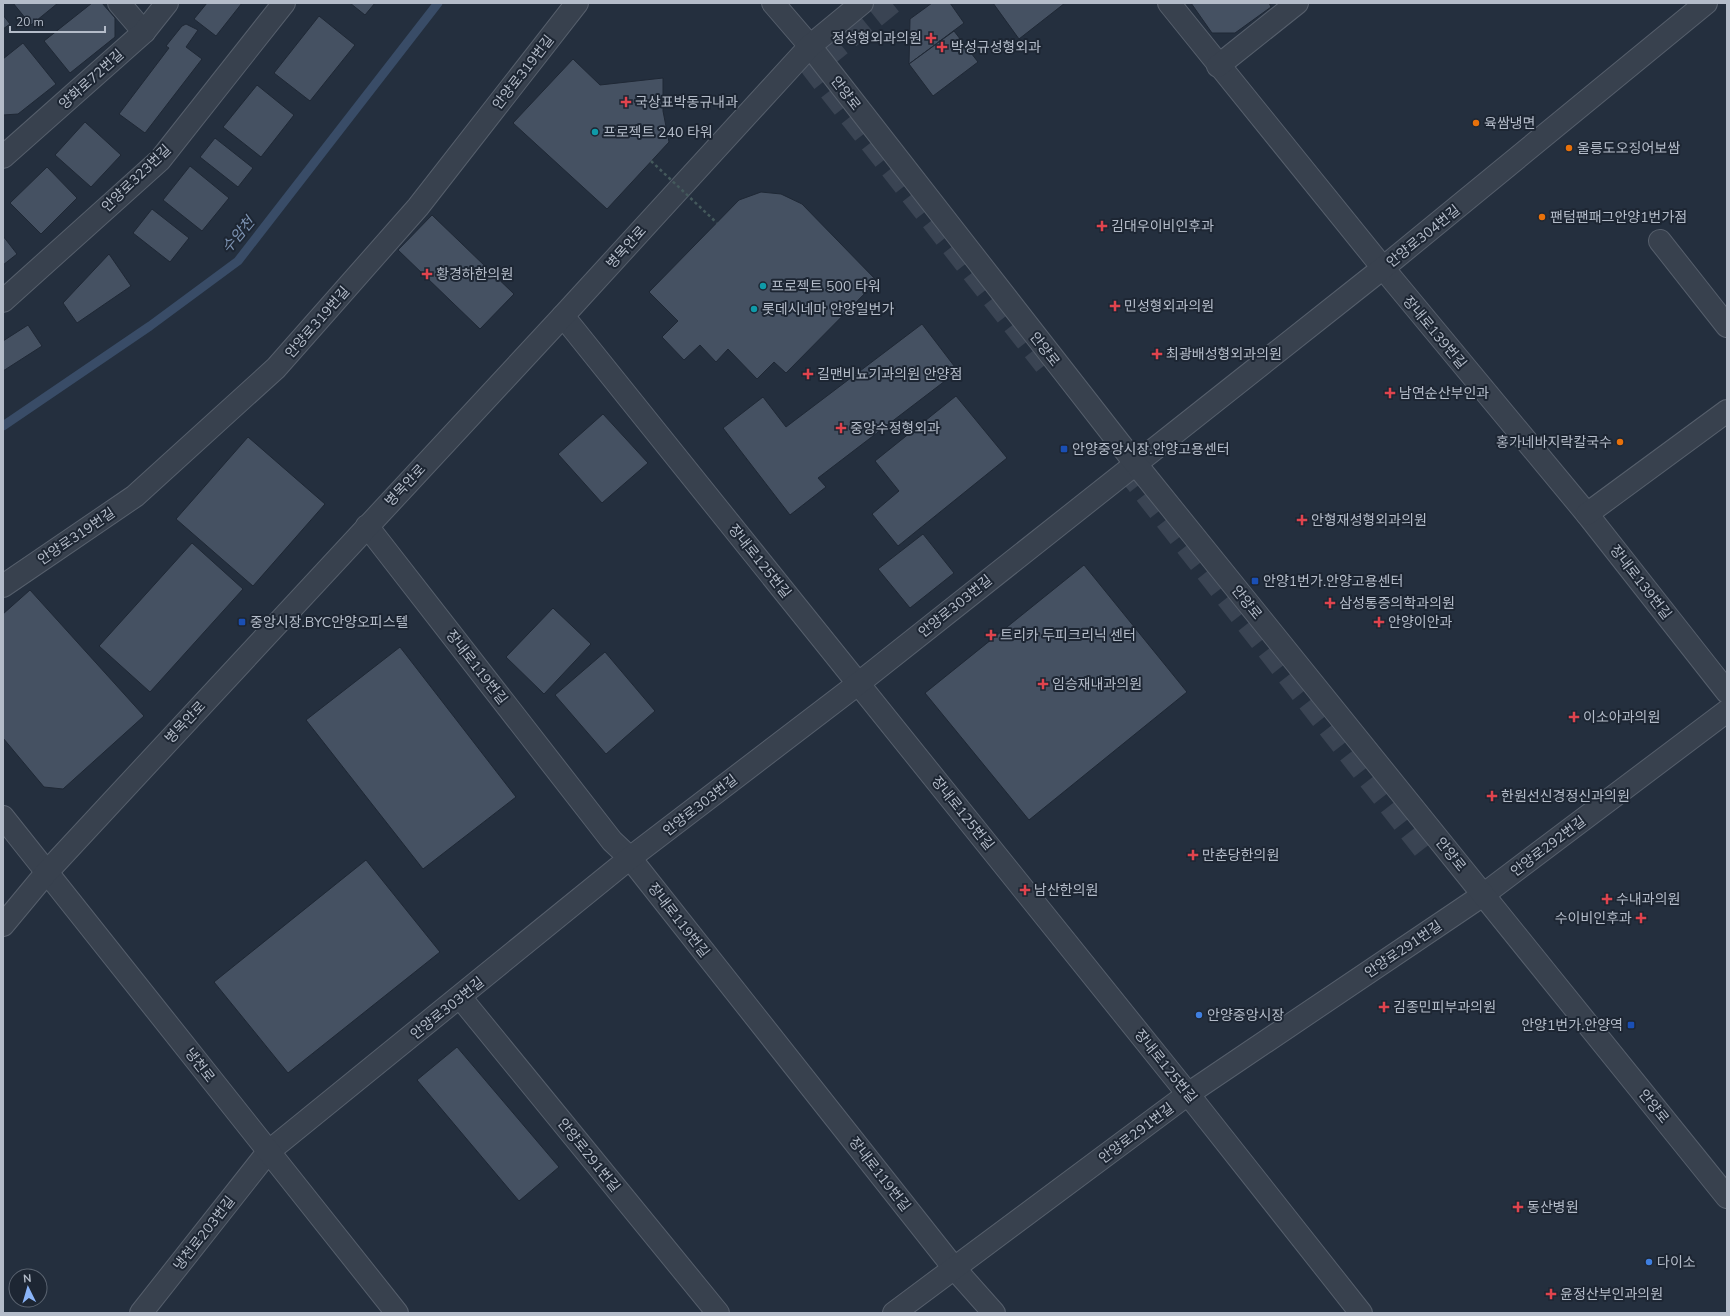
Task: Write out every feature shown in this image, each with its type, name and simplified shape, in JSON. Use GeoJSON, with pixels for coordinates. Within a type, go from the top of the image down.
{"type":"FeatureCollection","features":[{"type":"Feature","properties":{"kind":"street"},"geometry":{"type":"LineString","coordinates":[[119,3],[144,32]]}},
{"type":"Feature","properties":{"kind":"street","name":"양화로72번길"},"geometry":{"type":"LineString","coordinates":[[5,150],[144,32],[167,3]]}},
{"type":"Feature","properties":{"kind":"street","name":"안양로323번길"},"geometry":{"type":"LineString","coordinates":[[3,301],[160,160],[284,3]]}},
{"type":"Feature","properties":{"kind":"street","name":"안양로319번길"},"geometry":{"type":"LineString","coordinates":[[3,586],[136,496],[276,368],[418,207],[577,3]]}},
{"type":"Feature","properties":{"kind":"street","name":"안양로"},"geometry":{"type":"LineString","coordinates":[[773,3],[810,46],[1135,463],[1727,1197]]}},
{"type":"Feature","properties":{"kind":"street","name":"병목안로"},"geometry":{"type":"LineString","coordinates":[[3,925],[47,872],[563,316],[810,46],[862,3]]}},
{"type":"Feature","properties":{"kind":"street","name":"장내로139번길"},"geometry":{"type":"LineString","coordinates":[[1168,3],[1383,268],[1587,514],[1727,692]]}},
{"type":"Feature","properties":{"kind":"street"},"geometry":{"type":"LineString","coordinates":[[1218,66],[1297,3]]}},
{"type":"Feature","properties":{"kind":"street","name":"안양로304번길"},"geometry":{"type":"LineString","coordinates":[[1135,463],[1383,268],[1706,3]]}},
{"type":"Feature","properties":{"kind":"street"},"geometry":{"type":"LineString","coordinates":[[1660,240],[1727,326]]}},
{"type":"Feature","properties":{"kind":"street","name":"장내로125번길"},"geometry":{"type":"LineString","coordinates":[[563,316],[1188,1094],[1361,1313]]}},
{"type":"Feature","properties":{"kind":"street"},"geometry":{"type":"LineString","coordinates":[[1587,514],[1727,411]]}},
{"type":"Feature","properties":{"kind":"street","name":"안양로303번길"},"geometry":{"type":"LineString","coordinates":[[268,1152],[630,858],[859,683],[1135,463]]}},
{"type":"Feature","properties":{"kind":"street","name":"장내로119번길"},"geometry":{"type":"LineString","coordinates":[[367,526],[612,841],[630,858],[954,1268],[994,1313]]}},
{"type":"Feature","properties":{"kind":"street","name":"안양로292번길"},"geometry":{"type":"LineString","coordinates":[[1483,895],[1727,711]]}},
{"type":"Feature","properties":{"kind":"street","name":"냉천로"},"geometry":{"type":"LineString","coordinates":[[3,817],[397,1313]]}},
{"type":"Feature","properties":{"kind":"street","name":"안양로291번길"},"geometry":{"type":"LineString","coordinates":[[894,1313],[1188,1094],[1483,895]]}},
{"type":"Feature","properties":{"kind":"street","name":"안양로291번길"},"geometry":{"type":"LineString","coordinates":[[460,997],[718,1313]]}},
{"type":"Feature","properties":{"kind":"street","name":"냉천로203번길"},"geometry":{"type":"LineString","coordinates":[[141,1313],[268,1152]]}},
{"type":"Feature","properties":{"kind":"path"},"geometry":{"type":"LineString","coordinates":[[651,161],[716,223]]}},
{"type":"Feature","properties":{"kind":"building"},"geometry":{"type":"Polygon","coordinates":[[[13,3],[58,3],[31,25],[13,3]]]}},
{"type":"Feature","properties":{"kind":"building"},"geometry":{"type":"Polygon","coordinates":[[[92,3],[102,3],[115,18],[115,37],[70,73],[44,41],[92,3]]]}},
{"type":"Feature","properties":{"kind":"building"},"geometry":{"type":"Polygon","coordinates":[[[207,3],[242,3],[216,36],[194,19],[207,3]]]}},
{"type":"Feature","properties":{"kind":"building"},"geometry":{"type":"Polygon","coordinates":[[[350,3],[375,3],[365,15],[350,3]]]}},
{"type":"Feature","properties":{"kind":"building"},"geometry":{"type":"Polygon","coordinates":[[[932,3],[950,3],[964,23],[909,64],[910,19],[932,3]]]}},
{"type":"Feature","properties":{"kind":"building"},"geometry":{"type":"Polygon","coordinates":[[[993,3],[1065,3],[1019,39],[993,3]]]}},
{"type":"Feature","properties":{"kind":"building"},"geometry":{"type":"Polygon","coordinates":[[[1191,3],[1269,3],[1271,7],[1235,33],[1212,33],[1191,3]]]}},
{"type":"Feature","properties":{"kind":"building"},"geometry":{"type":"Polygon","coordinates":[[[3,15],[10,24],[3,29],[3,15]]]}},
{"type":"Feature","properties":{"kind":"building"},"geometry":{"type":"Polygon","coordinates":[[[319,16],[355,45],[310,101],[274,73],[319,16]]]}},
{"type":"Feature","properties":{"kind":"building"},"geometry":{"type":"Polygon","coordinates":[[[186,24],[198,30],[186,47],[202,59],[145,133],[119,114],[169,48],[166,46],[182,26],[186,24]]]}},
{"type":"Feature","properties":{"kind":"building"},"geometry":{"type":"Polygon","coordinates":[[[954,31],[978,62],[933,96],[909,64],[954,31]]]}},
{"type":"Feature","properties":{"kind":"building"},"geometry":{"type":"Polygon","coordinates":[[[23,43],[56,84],[18,114],[3,115],[3,59],[23,43]]]}},
{"type":"Feature","properties":{"kind":"building","name":"프로젝트 240 타워"},"geometry":{"type":"Polygon","coordinates":[[[573,59],[600,85],[663,78],[663,111],[669,142],[607,209],[513,123],[573,59]]]}},
{"type":"Feature","properties":{"kind":"building"},"geometry":{"type":"Polygon","coordinates":[[[257,85],[294,115],[261,157],[223,127],[257,85]]]}},
{"type":"Feature","properties":{"kind":"building"},"geometry":{"type":"Polygon","coordinates":[[[85,122],[121,155],[91,187],[55,155],[85,122]]]}},
{"type":"Feature","properties":{"kind":"building"},"geometry":{"type":"Polygon","coordinates":[[[215,138],[253,168],[238,187],[200,157],[215,138]]]}},
{"type":"Feature","properties":{"kind":"building"},"geometry":{"type":"Polygon","coordinates":[[[190,166],[229,198],[202,231],[163,200],[190,166]]]}},
{"type":"Feature","properties":{"kind":"building"},"geometry":{"type":"Polygon","coordinates":[[[47,167],[77,198],[41,234],[10,203],[47,167]]]}},
{"type":"Feature","properties":{"kind":"building","name":"프로젝트 500 타워"},"geometry":{"type":"Polygon","coordinates":[[[761,192],[781,194],[802,204],[877,281],[786,373],[774,362],[757,379],[728,349],[716,362],[700,345],[684,360],[662,337],[678,321],[649,292],[739,200],[761,192]]]}},
{"type":"Feature","properties":{"kind":"building"},"geometry":{"type":"Polygon","coordinates":[[[152,209],[189,238],[170,262],[133,233],[152,209]]]}},
{"type":"Feature","properties":{"kind":"building"},"geometry":{"type":"Polygon","coordinates":[[[432,215],[514,294],[480,329],[398,250],[432,215]]]}},
{"type":"Feature","properties":{"kind":"building"},"geometry":{"type":"Polygon","coordinates":[[[3,236],[17,254],[3,265],[3,236]]]}},
{"type":"Feature","properties":{"kind":"building"},"geometry":{"type":"Polygon","coordinates":[[[109,254],[131,286],[77,323],[63,303],[109,254]]]}},
{"type":"Feature","properties":{"kind":"building"},"geometry":{"type":"Polygon","coordinates":[[[922,324],[958,371],[818,478],[826,487],[790,515],[723,428],[763,397],[786,427],[922,324]]]}},
{"type":"Feature","properties":{"kind":"building"},"geometry":{"type":"Polygon","coordinates":[[[28,325],[42,346],[3,371],[3,341],[28,325]]]}},
{"type":"Feature","properties":{"kind":"building"},"geometry":{"type":"Polygon","coordinates":[[[956,396],[1007,458],[898,546],[872,514],[899,491],[875,461],[956,396]]]}},
{"type":"Feature","properties":{"kind":"building"},"geometry":{"type":"Polygon","coordinates":[[[603,414],[648,463],[602,503],[558,454],[603,414]]]}},
{"type":"Feature","properties":{"kind":"building"},"geometry":{"type":"Polygon","coordinates":[[[248,437],[325,504],[253,586],[176,519],[248,437]]]}},
{"type":"Feature","properties":{"kind":"building"},"geometry":{"type":"Polygon","coordinates":[[[923,534],[954,573],[910,608],[878,569],[923,534]]]}},
{"type":"Feature","properties":{"kind":"building"},"geometry":{"type":"Polygon","coordinates":[[[192,543],[243,589],[150,692],[99,646],[192,543]]]}},
{"type":"Feature","properties":{"kind":"building"},"geometry":{"type":"Polygon","coordinates":[[[1084,565],[1187,692],[1029,820],[925,693],[1084,565]]]}},
{"type":"Feature","properties":{"kind":"building"},"geometry":{"type":"Polygon","coordinates":[[[30,590],[144,716],[63,789],[44,787],[3,738],[3,614],[30,590]]]}},
{"type":"Feature","properties":{"kind":"building"},"geometry":{"type":"Polygon","coordinates":[[[553,608],[591,644],[544,694],[506,657],[553,608]]]}},
{"type":"Feature","properties":{"kind":"building"},"geometry":{"type":"Polygon","coordinates":[[[400,647],[516,797],[423,869],[306,720],[400,647]]]}},
{"type":"Feature","properties":{"kind":"building"},"geometry":{"type":"Polygon","coordinates":[[[605,652],[655,711],[606,754],[555,695],[605,652]]]}},
{"type":"Feature","properties":{"kind":"building"},"geometry":{"type":"Polygon","coordinates":[[[366,860],[440,952],[288,1073],[214,982],[366,860]]]}},
{"type":"Feature","properties":{"kind":"building"},"geometry":{"type":"Polygon","coordinates":[[[457,1047],[559,1167],[519,1201],[417,1080],[457,1047]]]}},
{"type":"Feature","properties":{"kind":"waterway","name":"수암천"},"geometry":{"type":"LineString","coordinates":[[3,426],[150,326],[238,261],[438,3]]}},
{"type":"Feature","properties":{"kind":"tunnel"},"geometry":{"type":"LineString","coordinates":[[892,3],[812,68],[1045,365]]}},
{"type":"Feature","properties":{"kind":"tunnel"},"geometry":{"type":"LineString","coordinates":[[1125,468],[1429,856]]}},
{"type":"Feature","properties":{"kind":"place","name":"정성형외과의원"},"geometry":{"type":"Point","coordinates":[931,38]}},
{"type":"Feature","properties":{"kind":"place","name":"박성규성형외과"},"geometry":{"type":"Point","coordinates":[942,47]}},
{"type":"Feature","properties":{"kind":"place","name":"국상표박동규내과"},"geometry":{"type":"Point","coordinates":[626,102]}},
{"type":"Feature","properties":{"kind":"place","name":"육쌈냉면"},"geometry":{"type":"Point","coordinates":[1476,123]}},
{"type":"Feature","properties":{"kind":"place","name":"프로젝트 240 타워"},"geometry":{"type":"Point","coordinates":[595,132]}},
{"type":"Feature","properties":{"kind":"place","name":"울릉도오징어보쌈"},"geometry":{"type":"Point","coordinates":[1569,148]}},
{"type":"Feature","properties":{"kind":"place","name":"팬텀팬패그안양1번가점"},"geometry":{"type":"Point","coordinates":[1542,217]}},
{"type":"Feature","properties":{"kind":"place","name":"김대우이비인후과"},"geometry":{"type":"Point","coordinates":[1102,226]}},
{"type":"Feature","properties":{"kind":"place","name":"황경하한의원"},"geometry":{"type":"Point","coordinates":[427,274]}},
{"type":"Feature","properties":{"kind":"place","name":"프로젝트 500 타워"},"geometry":{"type":"Point","coordinates":[763,286]}},
{"type":"Feature","properties":{"kind":"place","name":"민성형외과의원"},"geometry":{"type":"Point","coordinates":[1115,306]}},
{"type":"Feature","properties":{"kind":"place","name":"롯데시네마 안양일번가"},"geometry":{"type":"Point","coordinates":[754,309]}},
{"type":"Feature","properties":{"kind":"place","name":"최광배성형외과의원"},"geometry":{"type":"Point","coordinates":[1157,354]}},
{"type":"Feature","properties":{"kind":"place","name":"길맨비뇨기과의원 안양점"},"geometry":{"type":"Point","coordinates":[808,374]}},
{"type":"Feature","properties":{"kind":"place","name":"남연순산부인과"},"geometry":{"type":"Point","coordinates":[1390,393]}},
{"type":"Feature","properties":{"kind":"place","name":"중앙수정형외과"},"geometry":{"type":"Point","coordinates":[841,428]}},
{"type":"Feature","properties":{"kind":"place","name":"홍가네바지락칼국수"},"geometry":{"type":"Point","coordinates":[1620,442]}},
{"type":"Feature","properties":{"kind":"place","name":"안양중앙시장.안양고용센터"},"geometry":{"type":"Point","coordinates":[1064,449]}},
{"type":"Feature","properties":{"kind":"place","name":"안형재성형외과의원"},"geometry":{"type":"Point","coordinates":[1302,520]}},
{"type":"Feature","properties":{"kind":"place","name":"안양1번가.안양고용센터"},"geometry":{"type":"Point","coordinates":[1255,581]}},
{"type":"Feature","properties":{"kind":"place","name":"삼성통증의학과의원"},"geometry":{"type":"Point","coordinates":[1330,603]}},
{"type":"Feature","properties":{"kind":"place","name":"중앙시장.BYC안양오피스텔"},"geometry":{"type":"Point","coordinates":[242,622]}},
{"type":"Feature","properties":{"kind":"place","name":"안양이안과"},"geometry":{"type":"Point","coordinates":[1379,622]}},
{"type":"Feature","properties":{"kind":"place","name":"트리카 두피크리닉 센터"},"geometry":{"type":"Point","coordinates":[991,635]}},
{"type":"Feature","properties":{"kind":"place","name":"임승재내과의원"},"geometry":{"type":"Point","coordinates":[1043,684]}},
{"type":"Feature","properties":{"kind":"place","name":"이소아과의원"},"geometry":{"type":"Point","coordinates":[1574,717]}},
{"type":"Feature","properties":{"kind":"place","name":"한원선신경정신과의원"},"geometry":{"type":"Point","coordinates":[1492,796]}},
{"type":"Feature","properties":{"kind":"place","name":"만춘당한의원"},"geometry":{"type":"Point","coordinates":[1193,855]}},
{"type":"Feature","properties":{"kind":"place","name":"남산한의원"},"geometry":{"type":"Point","coordinates":[1025,890]}},
{"type":"Feature","properties":{"kind":"place","name":"수내과의원"},"geometry":{"type":"Point","coordinates":[1607,899]}},
{"type":"Feature","properties":{"kind":"place","name":"수이비인후과"},"geometry":{"type":"Point","coordinates":[1641,918]}},
{"type":"Feature","properties":{"kind":"place","name":"김종민피부과의원"},"geometry":{"type":"Point","coordinates":[1384,1007]}},
{"type":"Feature","properties":{"kind":"place","name":"안양중앙시장"},"geometry":{"type":"Point","coordinates":[1199,1015]}},
{"type":"Feature","properties":{"kind":"place","name":"안양1번가.안양역"},"geometry":{"type":"Point","coordinates":[1631,1025]}},
{"type":"Feature","properties":{"kind":"place","name":"동산병원"},"geometry":{"type":"Point","coordinates":[1518,1207]}},
{"type":"Feature","properties":{"kind":"place","name":"다이소"},"geometry":{"type":"Point","coordinates":[1649,1262]}},
{"type":"Feature","properties":{"kind":"place","name":"윤정산부인과의원"},"geometry":{"type":"Point","coordinates":[1551,1294]}}]}
